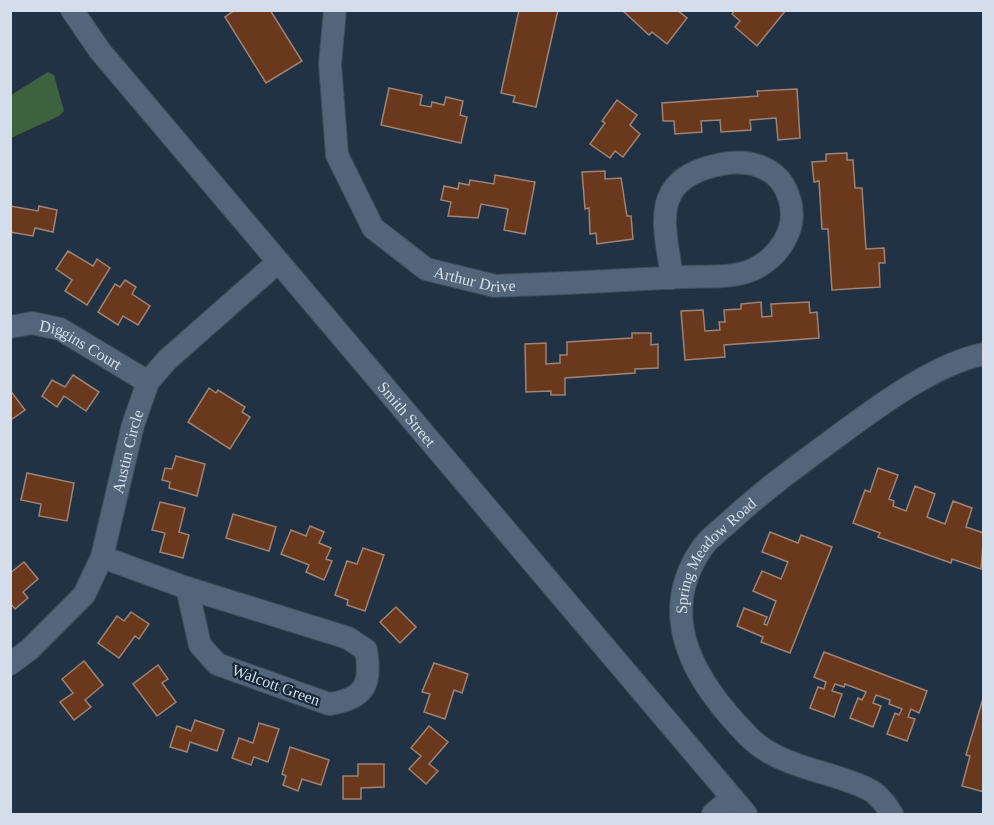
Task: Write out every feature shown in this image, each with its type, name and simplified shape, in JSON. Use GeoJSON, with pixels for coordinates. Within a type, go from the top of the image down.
{"type":"FeatureCollection","features":[{"type":"Feature","properties":{"kind":"street","name":"Smith Street"},"geometry":{"type":"LineString","coordinates":[[72,10],[100,51],[739,806]]}},
{"type":"Feature","properties":{"kind":"street","name":"Arthur Drive"},"geometry":{"type":"LineString","coordinates":[[335,10],[330,64],[337,154],[373,228],[426,269],[495,286],[672,278],[727,275],[751,270],[775,254],[788,236],[793,212],[787,188],[773,171],[752,164],[720,164],[686,175],[667,196],[665,208],[672,278]]}},
{"type":"Feature","properties":{"kind":"street","name":"Austin Circle"},"geometry":{"type":"LineString","coordinates":[[10,664],[30,649],[84,595],[102,558],[133,425],[148,382],[167,360],[278,262]]}},
{"type":"Feature","properties":{"kind":"street","name":"Diggins Court"},"geometry":{"type":"LineString","coordinates":[[10,327],[32,323],[60,328],[148,382]]}},
{"type":"Feature","properties":{"kind":"street","name":"Spring Meadow Road"},"geometry":{"type":"LineString","coordinates":[[892,814],[869,789],[775,754],[749,737],[707,687],[691,663],[682,631],[681,604],[688,571],[703,546],[759,495],[899,393],[942,370],[984,354]]}},
{"type":"Feature","properties":{"kind":"street","name":"Walcott Green"},"geometry":{"type":"LineString","coordinates":[[102,558],[187,588],[348,638],[366,650],[370,673],[362,691],[346,702],[329,704],[217,664],[200,645],[187,588]]}},
{"type":"Feature","properties":{"kind":"street"},"geometry":{"type":"LineString","coordinates":[[713,814],[739,806]]}},
{"type":"Feature","properties":{"kind":"green space"},"geometry":{"type":"Polygon","coordinates":[[[48,72],[54,75],[64,111],[59,116],[11,138],[11,95],[48,72]]]}},
{"type":"Feature","properties":{"kind":"building"},"geometry":{"type":"Polygon","coordinates":[[[235,10],[270,10],[302,61],[266,83],[225,17],[235,10]]]}},
{"type":"Feature","properties":{"kind":"building"},"geometry":{"type":"Polygon","coordinates":[[[519,10],[558,10],[536,107],[513,102],[515,96],[501,93],[519,10]]]}},
{"type":"Feature","properties":{"kind":"building"},"geometry":{"type":"Polygon","coordinates":[[[622,10],[677,10],[687,18],[667,44],[652,32],[649,35],[622,10]]]}},
{"type":"Feature","properties":{"kind":"building"},"geometry":{"type":"Polygon","coordinates":[[[735,10],[786,10],[757,46],[735,27],[740,21],[732,14],[735,10]]]}},
{"type":"Feature","properties":{"kind":"building"},"geometry":{"type":"Polygon","coordinates":[[[389,88],[422,95],[420,105],[431,107],[432,102],[444,105],[446,97],[463,101],[460,115],[467,117],[461,143],[381,125],[389,88]]]}},
{"type":"Feature","properties":{"kind":"building"},"geometry":{"type":"Polygon","coordinates":[[[797,89],[800,138],[778,140],[776,118],[750,120],[751,130],[721,132],[720,120],[701,121],[702,132],[675,134],[674,121],[663,121],[662,103],[758,96],[757,91],[797,89]]]}},
{"type":"Feature","properties":{"kind":"building"},"geometry":{"type":"Polygon","coordinates":[[[617,100],[637,115],[630,125],[640,134],[623,157],[615,151],[610,158],[590,144],[605,123],[602,121],[617,100]]]}},
{"type":"Feature","properties":{"kind":"building"},"geometry":{"type":"Polygon","coordinates":[[[847,153],[847,160],[853,160],[855,188],[862,188],[866,249],[884,248],[885,263],[879,263],[880,287],[832,290],[828,229],[822,229],[819,181],[814,182],[812,162],[826,161],[826,154],[847,153]]]}},
{"type":"Feature","properties":{"kind":"building"},"geometry":{"type":"Polygon","coordinates":[[[605,171],[605,179],[621,178],[627,216],[631,216],[633,239],[597,244],[596,233],[590,234],[589,208],[585,209],[582,172],[605,171]]]}},
{"type":"Feature","properties":{"kind":"building"},"geometry":{"type":"Polygon","coordinates":[[[495,175],[535,182],[525,234],[504,230],[508,209],[481,204],[478,218],[448,216],[451,202],[441,200],[444,186],[458,189],[459,183],[469,185],[470,180],[494,184],[495,175]]]}},
{"type":"Feature","properties":{"kind":"building"},"geometry":{"type":"Polygon","coordinates":[[[10,206],[38,211],[39,206],[57,210],[53,232],[35,228],[33,236],[10,232],[10,206]]]}},
{"type":"Feature","properties":{"kind":"building"},"geometry":{"type":"Polygon","coordinates":[[[68,251],[93,266],[97,259],[110,268],[87,305],[65,291],[72,280],[56,269],[68,251]]]}},
{"type":"Feature","properties":{"kind":"building"},"geometry":{"type":"Polygon","coordinates":[[[125,280],[136,287],[132,294],[150,306],[138,325],[123,316],[118,325],[98,312],[115,284],[120,287],[125,280]]]}},
{"type":"Feature","properties":{"kind":"building"},"geometry":{"type":"Polygon","coordinates":[[[761,302],[762,317],[772,316],[771,304],[809,302],[810,313],[817,312],[819,338],[724,345],[725,357],[685,360],[681,311],[703,310],[705,331],[720,330],[719,322],[725,322],[724,310],[741,309],[741,304],[761,302]]]}},
{"type":"Feature","properties":{"kind":"building"},"geometry":{"type":"Polygon","coordinates":[[[632,333],[651,333],[651,345],[658,344],[658,368],[635,369],[635,373],[565,378],[565,395],[551,395],[551,391],[526,392],[525,344],[546,343],[546,364],[560,363],[560,355],[567,355],[567,342],[632,338],[632,333]]]}},
{"type":"Feature","properties":{"kind":"building"},"geometry":{"type":"Polygon","coordinates":[[[73,375],[99,392],[86,411],[64,396],[57,407],[42,396],[52,380],[65,387],[73,375]]]}},
{"type":"Feature","properties":{"kind":"building"},"geometry":{"type":"Polygon","coordinates":[[[209,388],[216,393],[218,390],[245,407],[242,412],[250,417],[230,449],[188,422],[209,388]]]}},
{"type":"Feature","properties":{"kind":"building"},"geometry":{"type":"Polygon","coordinates":[[[10,390],[25,410],[12,419],[10,417],[10,390]]]}},
{"type":"Feature","properties":{"kind":"building"},"geometry":{"type":"Polygon","coordinates":[[[176,456],[205,464],[197,496],[169,488],[170,482],[162,480],[165,468],[172,469],[176,456]]]}},
{"type":"Feature","properties":{"kind":"building"},"geometry":{"type":"Polygon","coordinates":[[[878,468],[898,475],[889,499],[894,501],[893,506],[906,511],[915,486],[935,494],[927,517],[945,524],[953,501],[972,508],[966,527],[984,533],[981,569],[952,559],[951,563],[878,537],[880,533],[853,523],[865,490],[870,492],[878,468]]]}},
{"type":"Feature","properties":{"kind":"building"},"geometry":{"type":"Polygon","coordinates":[[[27,473],[74,483],[67,521],[39,516],[41,504],[21,500],[27,473]]]}},
{"type":"Feature","properties":{"kind":"building"},"geometry":{"type":"Polygon","coordinates":[[[160,502],[185,508],[179,532],[189,535],[183,558],[160,552],[165,533],[152,530],[160,502]]]}},
{"type":"Feature","properties":{"kind":"building"},"geometry":{"type":"Polygon","coordinates":[[[233,514],[276,527],[269,551],[226,538],[233,514]]]}},
{"type":"Feature","properties":{"kind":"building"},"geometry":{"type":"Polygon","coordinates":[[[310,526],[324,532],[319,543],[331,548],[326,559],[332,561],[324,580],[306,572],[309,565],[281,554],[291,530],[306,536],[310,526]]]}},
{"type":"Feature","properties":{"kind":"building"},"geometry":{"type":"Polygon","coordinates":[[[770,532],[798,543],[801,535],[832,547],[790,653],[761,642],[763,637],[737,626],[744,608],[767,617],[764,624],[767,625],[776,601],[753,591],[762,571],[781,579],[788,562],[762,552],[770,532]]]}},
{"type":"Feature","properties":{"kind":"building"},"geometry":{"type":"Polygon","coordinates":[[[363,548],[384,555],[365,611],[347,605],[348,600],[335,595],[347,561],[357,564],[363,548]]]}},
{"type":"Feature","properties":{"kind":"building"},"geometry":{"type":"Polygon","coordinates":[[[24,562],[38,579],[23,592],[28,598],[15,609],[10,603],[10,573],[24,562]]]}},
{"type":"Feature","properties":{"kind":"building"},"geometry":{"type":"Polygon","coordinates":[[[396,607],[416,627],[400,643],[380,622],[396,607]]]}},
{"type":"Feature","properties":{"kind":"building"},"geometry":{"type":"Polygon","coordinates":[[[131,612],[149,624],[139,639],[135,636],[119,658],[98,643],[117,616],[124,621],[131,612]]]}},
{"type":"Feature","properties":{"kind":"building"},"geometry":{"type":"Polygon","coordinates":[[[824,652],[927,691],[919,713],[911,709],[908,717],[915,719],[907,741],[887,734],[895,713],[899,715],[902,709],[889,704],[890,700],[876,695],[873,703],[881,706],[873,727],[850,718],[858,698],[862,700],[866,692],[845,684],[844,687],[835,684],[832,691],[842,694],[834,717],[810,708],[818,687],[824,689],[826,682],[814,677],[824,652]]]}},
{"type":"Feature","properties":{"kind":"building"},"geometry":{"type":"Polygon","coordinates":[[[84,661],[103,685],[85,700],[91,707],[74,720],[60,702],[73,693],[62,679],[84,661]]]}},
{"type":"Feature","properties":{"kind":"building"},"geometry":{"type":"Polygon","coordinates":[[[434,663],[468,674],[462,693],[454,690],[445,719],[424,712],[430,694],[422,692],[434,663]]]}},
{"type":"Feature","properties":{"kind":"building"},"geometry":{"type":"Polygon","coordinates":[[[158,665],[168,679],[162,683],[176,702],[157,716],[133,684],[158,665]]]}},
{"type":"Feature","properties":{"kind":"building"},"geometry":{"type":"Polygon","coordinates":[[[984,695],[984,792],[962,786],[970,756],[966,755],[984,695]]]}},
{"type":"Feature","properties":{"kind":"building"},"geometry":{"type":"Polygon","coordinates":[[[195,720],[224,730],[217,751],[190,742],[187,752],[170,747],[177,726],[191,731],[195,720]]]}},
{"type":"Feature","properties":{"kind":"building"},"geometry":{"type":"Polygon","coordinates":[[[259,723],[279,729],[268,762],[254,757],[251,765],[232,758],[239,738],[253,743],[259,723]]]}},
{"type":"Feature","properties":{"kind":"building"},"geometry":{"type":"Polygon","coordinates":[[[429,726],[448,742],[429,764],[438,771],[426,784],[409,769],[421,756],[411,748],[429,726]]]}},
{"type":"Feature","properties":{"kind":"building"},"geometry":{"type":"Polygon","coordinates":[[[290,747],[329,760],[321,785],[302,779],[298,791],[283,785],[286,776],[282,774],[290,747]]]}},
{"type":"Feature","properties":{"kind":"building"},"geometry":{"type":"Polygon","coordinates":[[[358,764],[384,764],[384,787],[361,788],[361,799],[343,799],[343,776],[358,776],[358,764]]]}}]}
